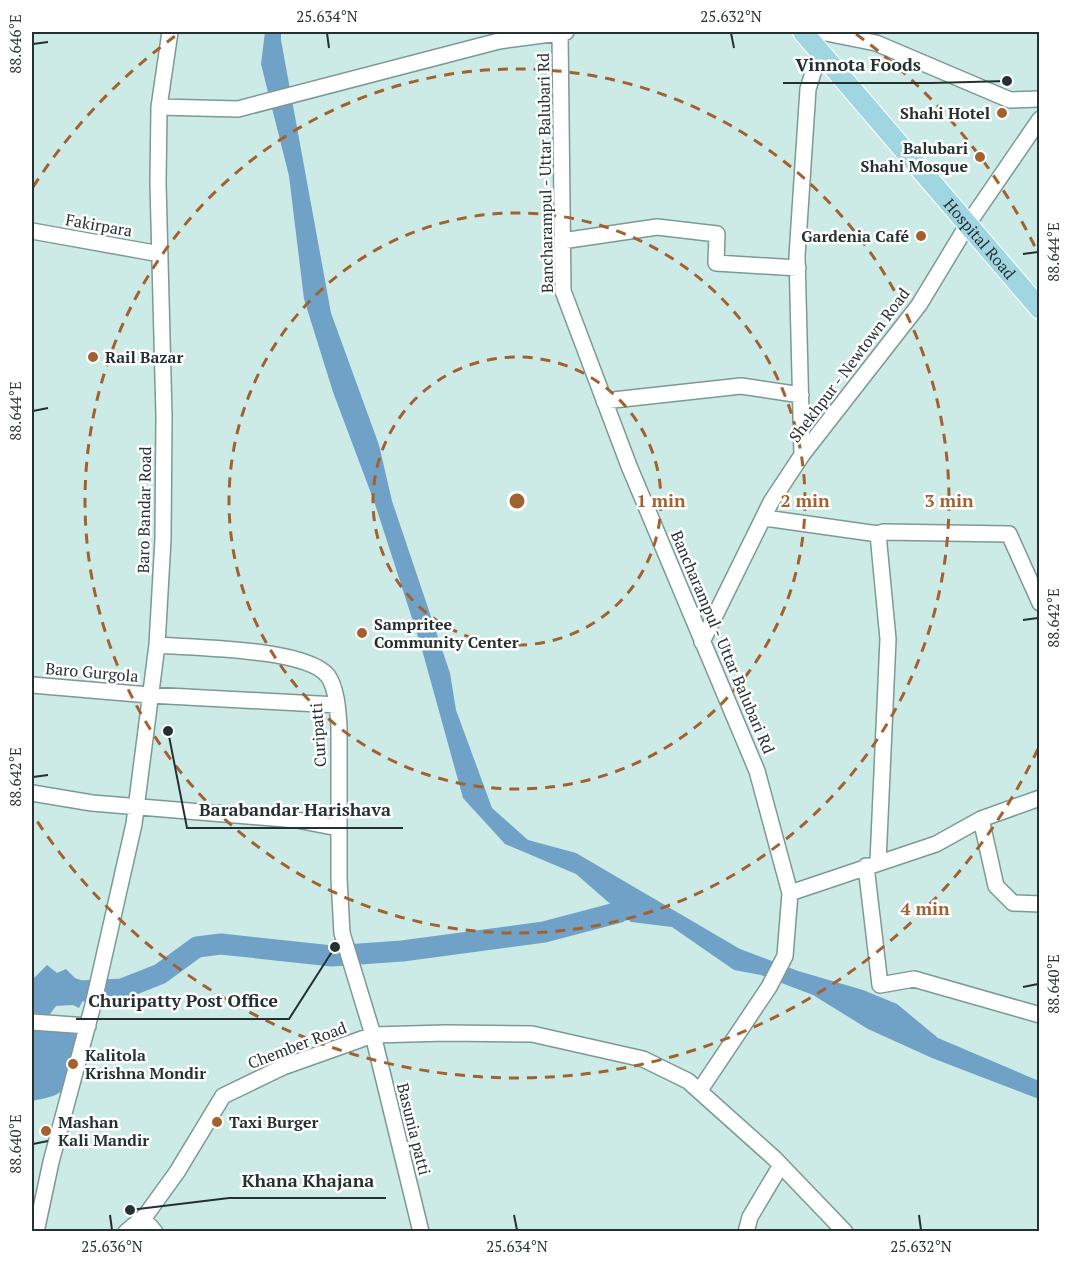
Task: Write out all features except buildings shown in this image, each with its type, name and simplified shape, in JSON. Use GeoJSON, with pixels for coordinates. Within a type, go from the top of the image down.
{"type":"FeatureCollection","features":[{"type":"Feature","properties":{"kind":"main road","name":"Hospital Road"},"geometry":{"type":"LineString","coordinates":[[803,32],[820,41],[1040,309]]}},
{"type":"Feature","properties":{"kind":"street","name":"Baro Bandar Road"},"geometry":{"type":"LineString","coordinates":[[36,1232],[51,1162],[88,1026],[137,806],[157,645],[163,528],[159,107],[170,32]]}},
{"type":"Feature","properties":{"kind":"street","name":"Bancharampul - Uttar Balubari Rd"},"geometry":{"type":"LineString","coordinates":[[560,32],[563,291],[604,401],[757,771],[790,893],[786,956],[769,987],[700,1090]]}},
{"type":"Feature","properties":{"kind":"street"},"geometry":{"type":"LineString","coordinates":[[159,107],[238,109],[499,41],[566,32]]}},
{"type":"Feature","properties":{"kind":"street"},"geometry":{"type":"LineString","coordinates":[[802,455],[798,268],[808,89],[820,41],[876,43],[1010,100],[1040,99]]}},
{"type":"Feature","properties":{"kind":"street","name":"Shekhpur - Newtown Road"},"geometry":{"type":"LineString","coordinates":[[702,642],[771,502],[802,455],[919,305],[968,224],[1040,119]]}},
{"type":"Feature","properties":{"kind":"street"},"geometry":{"type":"LineString","coordinates":[[562,241],[657,227],[717,234],[716,263],[798,268]]}},
{"type":"Feature","properties":{"kind":"street","name":"Fakirpara"},"geometry":{"type":"LineString","coordinates":[[32,231],[160,254]]}},
{"type":"Feature","properties":{"kind":"street"},"geometry":{"type":"LineString","coordinates":[[604,401],[741,386],[801,395]]}},
{"type":"Feature","properties":{"kind":"street"},"geometry":{"type":"LineString","coordinates":[[765,518],[878,534],[883,532],[1009,534],[1040,603]]}},
{"type":"Feature","properties":{"kind":"street"},"geometry":{"type":"LineString","coordinates":[[878,534],[888,639],[872,864],[880,985],[914,979],[1040,1015]]}},
{"type":"Feature","properties":{"kind":"street","name":"Curipatti"},"geometry":{"type":"LineString","coordinates":[[157,645],[288,656],[310,663],[328,677],[337,705],[342,933],[352,972]]}},
{"type":"Feature","properties":{"kind":"street","name":"Baro Gurgola"},"geometry":{"type":"LineString","coordinates":[[32,685],[149,695],[337,705]]}},
{"type":"Feature","properties":{"kind":"street"},"geometry":{"type":"LineString","coordinates":[[32,794],[92,803],[297,820],[338,828]]}},
{"type":"Feature","properties":{"kind":"street"},"geometry":{"type":"LineString","coordinates":[[790,893],[936,844],[981,819],[1040,798]]}},
{"type":"Feature","properties":{"kind":"street"},"geometry":{"type":"LineString","coordinates":[[981,819],[996,886],[1013,903],[1040,904]]}},
{"type":"Feature","properties":{"kind":"street","name":"Basunia patti"},"geometry":{"type":"LineString","coordinates":[[352,972],[373,1035],[421,1232]]}},
{"type":"Feature","properties":{"kind":"street"},"geometry":{"type":"LineString","coordinates":[[32,1022],[88,1026]]}},
{"type":"Feature","properties":{"kind":"street","name":"Chember Road"},"geometry":{"type":"LineString","coordinates":[[133,1227],[177,1172],[223,1096],[283,1067],[373,1035],[532,1034],[643,1059],[700,1090],[781,1165],[845,1232]]}},
{"type":"Feature","properties":{"kind":"street"},"geometry":{"type":"LineString","coordinates":[[746,1232],[750,1217],[781,1165]]}},
{"type":"Feature","properties":{"kind":"street"},"geometry":{"type":"LineString","coordinates":[[133,1227],[149,1224],[155,1232]]}},
{"type":"Feature","properties":{"kind":"water"},"geometry":{"type":"Polygon","coordinates":[[[265,32],[281,32],[331,313],[379,445],[392,501],[450,673],[456,710],[492,808],[528,840],[576,853],[740,949],[798,971],[863,990],[897,1004],[938,1038],[1039,1081],[1039,1099],[932,1058],[868,1029],[813,995],[761,975],[734,970],[672,927],[631,922],[576,874],[505,844],[463,798],[421,646],[375,504],[333,392],[304,299],[289,176],[261,64],[265,32]]]}},
{"type":"Feature","properties":{"kind":"water"},"geometry":{"type":"Polygon","coordinates":[[[47,965],[57,973],[66,969],[75,978],[88,983],[85,993],[81,992],[83,1000],[79,1008],[73,1005],[56,1006],[48,1017],[32,1012],[32,980],[47,965]]]}},
{"type":"Feature","properties":{"kind":"water"},"geometry":{"type":"Polygon","coordinates":[[[32,1027],[71,1032],[79,1036],[71,1059],[70,1081],[66,1087],[57,1094],[32,1101],[32,1027]]]}},
{"type":"Feature","properties":{"kind":"waterway"},"geometry":{"type":"LineString","coordinates":[[58,992],[122,989],[160,974],[197,947],[221,944],[332,956],[402,951],[544,932],[620,912]]}},
{"type":"Feature","properties":{"kind":"place","name":"Vinnota Foods"},"geometry":{"type":"Point","coordinates":[1007,81]}},
{"type":"Feature","properties":{"kind":"place","name":"Shahi Hotel"},"geometry":{"type":"Point","coordinates":[1002,113]}},
{"type":"Feature","properties":{"kind":"place","name":"Balubari Shahi Mosque"},"geometry":{"type":"Point","coordinates":[980,157]}},
{"type":"Feature","properties":{"kind":"place","name":"Gardenia Café"},"geometry":{"type":"Point","coordinates":[921,236]}},
{"type":"Feature","properties":{"kind":"place","name":"Rail Bazar"},"geometry":{"type":"Point","coordinates":[93,357]}},
{"type":"Feature","properties":{"kind":"place","name":"Sampritee Community Center"},"geometry":{"type":"Point","coordinates":[362,633]}},
{"type":"Feature","properties":{"kind":"place","name":"Barabandar Harishava"},"geometry":{"type":"Point","coordinates":[168,731]}},
{"type":"Feature","properties":{"kind":"place","name":"Churipatty Post Office"},"geometry":{"type":"Point","coordinates":[335,947]}},
{"type":"Feature","properties":{"kind":"place","name":"Kalitola Krishna Mondir"},"geometry":{"type":"Point","coordinates":[73,1064]}},
{"type":"Feature","properties":{"kind":"place","name":"Taxi Burger"},"geometry":{"type":"Point","coordinates":[217,1122]}},
{"type":"Feature","properties":{"kind":"place","name":"Mashan Kali Mandir"},"geometry":{"type":"Point","coordinates":[46,1131]}},
{"type":"Feature","properties":{"kind":"place","name":"Khana Khajana"},"geometry":{"type":"Point","coordinates":[130,1210]}}]}
